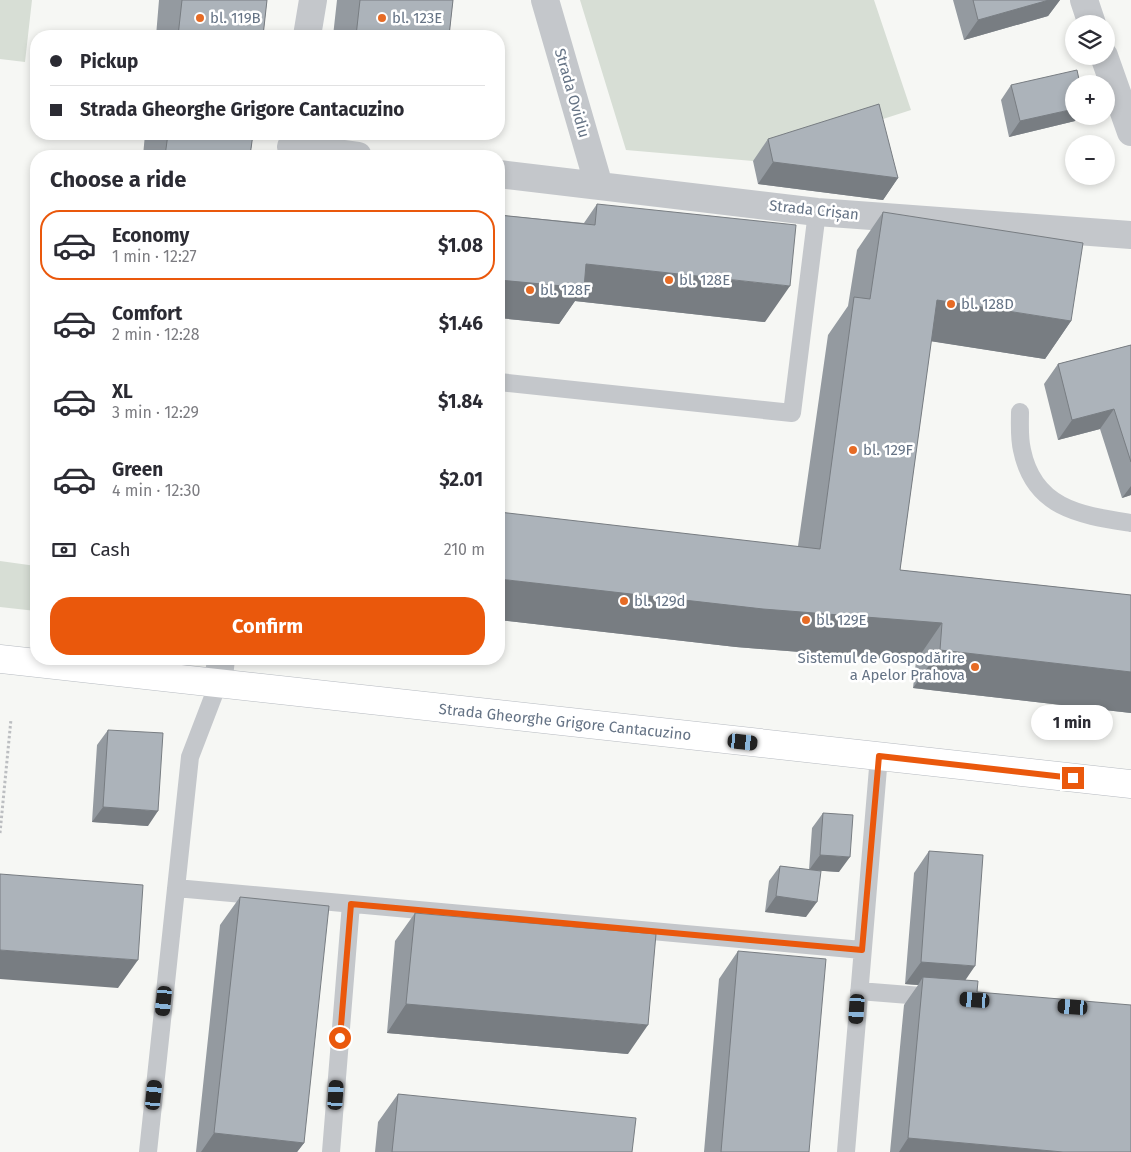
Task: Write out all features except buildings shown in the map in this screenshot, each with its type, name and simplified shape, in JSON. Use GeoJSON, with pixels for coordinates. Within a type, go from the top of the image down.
{"type":"FeatureCollection","features":[{"type":"Feature","properties":{"kind":"main road","name":"Strada Gheorghe Grigore Cantacuzino"},"geometry":{"type":"LineString","coordinates":[[0,659],[30,661]]}},
{"type":"Feature","properties":{"kind":"main road","name":"Strada Gheorghe Grigore Cantacuzino"},"geometry":{"type":"LineString","coordinates":[[102,665],[220,672],[879,756],[1131,784]]}},
{"type":"Feature","properties":{"kind":"street"},"geometry":{"type":"LineString","coordinates":[[308,30],[313,0]]}},
{"type":"Feature","properties":{"kind":"street","name":"Strada Ovidiu"},"geometry":{"type":"LineString","coordinates":[[545,0],[599,186]]}},
{"type":"Feature","properties":{"kind":"street"},"geometry":{"type":"LineString","coordinates":[[1084,0],[1089,15]]}},
{"type":"Feature","properties":{"kind":"street"},"geometry":{"type":"LineString","coordinates":[[1107,65],[1129,122]]}},
{"type":"Feature","properties":{"kind":"street"},"geometry":{"type":"LineString","coordinates":[[292,146],[318,150]]}},
{"type":"Feature","properties":{"kind":"street","name":"Strada Crișan"},"geometry":{"type":"LineString","coordinates":[[505,175],[818,212],[1131,235]]}},
{"type":"Feature","properties":{"kind":"lane"},"geometry":{"type":"LineString","coordinates":[[505,383],[792,413],[818,212]]}},
{"type":"Feature","properties":{"kind":"lane"},"geometry":{"type":"LineString","coordinates":[[1020,412],[1022,450],[1033,480],[1049,498],[1072,512],[1131,523]]}},
{"type":"Feature","properties":{"kind":"lane"},"geometry":{"type":"LineString","coordinates":[[148,1152],[190,757],[220,672]]}},
{"type":"Feature","properties":{"kind":"lane"},"geometry":{"type":"LineString","coordinates":[[846,1152],[879,756]]}},
{"type":"Feature","properties":{"kind":"lane"},"geometry":{"type":"LineString","coordinates":[[176,888],[862,950]]}},
{"type":"Feature","properties":{"kind":"lane"},"geometry":{"type":"LineString","coordinates":[[331,1152],[351,904]]}},
{"type":"Feature","properties":{"kind":"lane"},"geometry":{"type":"LineString","coordinates":[[858,991],[946,998]]}},
{"type":"Feature","properties":{"kind":"path"},"geometry":{"type":"LineString","coordinates":[[0,834],[11,719]]}},
{"type":"Feature","properties":{"kind":"shaded area"},"geometry":{"type":"Polygon","coordinates":[[[0,0],[32,0],[25,62],[0,59],[0,0]]]}},
{"type":"Feature","properties":{"kind":"shaded area"},"geometry":{"type":"Polygon","coordinates":[[[580,0],[874,0],[911,110],[753,161],[626,150],[580,0]]]}},
{"type":"Feature","properties":{"kind":"shaded area"},"geometry":{"type":"Polygon","coordinates":[[[0,561],[30,565],[30,610],[0,607],[0,561]]]}},
{"type":"Feature","properties":{"kind":"place","name":"bl. 119B"},"geometry":{"type":"Point","coordinates":[200,18]}},
{"type":"Feature","properties":{"kind":"place","name":"bl. 123E"},"geometry":{"type":"Point","coordinates":[382,18]}},
{"type":"Feature","properties":{"kind":"place","name":"bl. 128E"},"geometry":{"type":"Point","coordinates":[669,280]}},
{"type":"Feature","properties":{"kind":"place","name":"bl. 128F"},"geometry":{"type":"Point","coordinates":[530,290]}},
{"type":"Feature","properties":{"kind":"place","name":"bl. 128D"},"geometry":{"type":"Point","coordinates":[951,304]}},
{"type":"Feature","properties":{"kind":"place","name":"bl. 129F"},"geometry":{"type":"Point","coordinates":[853,450]}},
{"type":"Feature","properties":{"kind":"place","name":"bl. 129d"},"geometry":{"type":"Point","coordinates":[624,601]}},
{"type":"Feature","properties":{"kind":"place","name":"bl. 129E"},"geometry":{"type":"Point","coordinates":[806,620]}},
{"type":"Feature","properties":{"kind":"place","name":"Sistemul de Gospodărire a Apelor Prahova"},"geometry":{"type":"Point","coordinates":[975,667]}},
{"type":"Feature","properties":{"kind":"route"},"geometry":{"type":"LineString","coordinates":[[340,1038],[351,904],[862,950],[879,756],[1073,778]]}}]}
